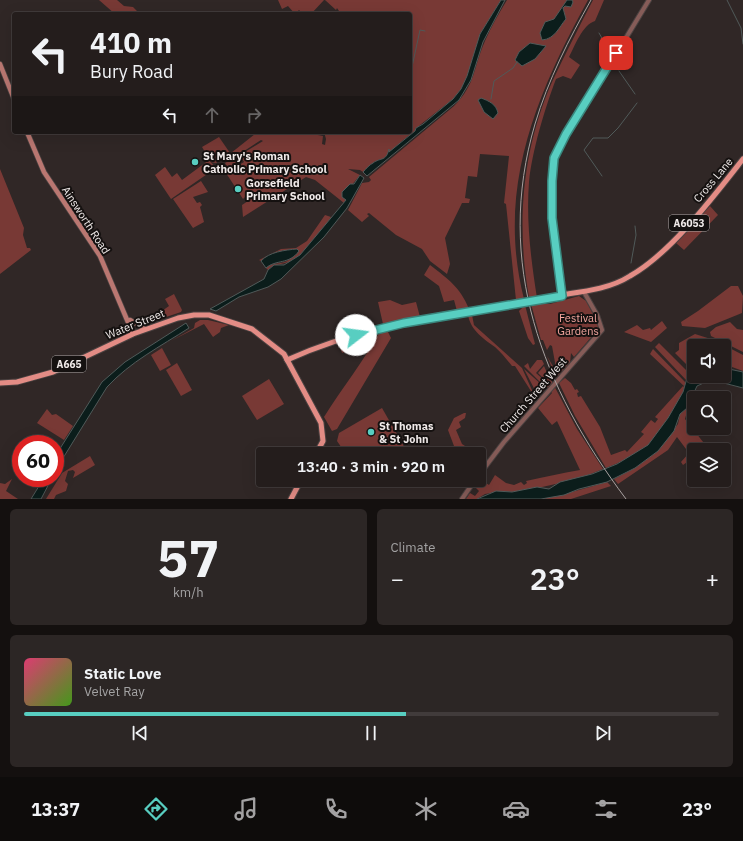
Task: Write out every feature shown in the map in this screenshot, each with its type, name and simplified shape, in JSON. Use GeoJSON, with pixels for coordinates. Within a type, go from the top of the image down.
{"type":"FeatureCollection","features":[{"type":"Feature","properties":{"kind":"main road"},"geometry":{"type":"LineString","coordinates":[[0,64],[12,94]]}},
{"type":"Feature","properties":{"kind":"main road","name":"Ainsworth Road"},"geometry":{"type":"LineString","coordinates":[[28,134],[44,172],[100,256],[128,319],[133,334]]}},
{"type":"Feature","properties":{"kind":"main road","name":"Cross Lane"},"geometry":{"type":"LineString","coordinates":[[584,292],[628,278],[645,267],[672,242],[713,197],[743,159]]}},
{"type":"Feature","properties":{"kind":"main road","name":"A6053"},"geometry":{"type":"LineString","coordinates":[[287,360],[334,341],[386,327],[584,292]]}},
{"type":"Feature","properties":{"kind":"main road","name":"Water Street"},"geometry":{"type":"LineString","coordinates":[[0,383],[17,382],[53,372],[133,334],[184,316],[209,315],[252,329],[275,346],[284,354],[287,360]]}},
{"type":"Feature","properties":{"kind":"main road"},"geometry":{"type":"LineString","coordinates":[[128,319],[134,324],[145,329]]}},
{"type":"Feature","properties":{"kind":"main road","name":"A665"},"geometry":{"type":"LineString","coordinates":[[287,360],[319,417],[323,430],[323,441],[320,447]]}},
{"type":"Feature","properties":{"kind":"main road"},"geometry":{"type":"LineString","coordinates":[[291,499],[297,487]]}},
{"type":"Feature","properties":{"kind":"street"},"geometry":{"type":"LineString","coordinates":[[562,296],[552,218],[552,181],[556,152],[649,0]]}},
{"type":"Feature","properties":{"kind":"street","name":"Church Street West"},"geometry":{"type":"LineString","coordinates":[[486,466],[504,442],[602,328],[584,292]]}},
{"type":"Feature","properties":{"kind":"street"},"geometry":{"type":"LineString","coordinates":[[462,499],[471,487]]}},
{"type":"Feature","properties":{"kind":"green space"},"geometry":{"type":"Polygon","coordinates":[[[99,0],[117,0],[124,6],[133,7],[138,12],[113,12],[99,0]]]}},
{"type":"Feature","properties":{"kind":"green space"},"geometry":{"type":"Polygon","coordinates":[[[278,0],[324,0],[313,12],[301,12],[299,10],[297,12],[293,12],[288,6],[282,9],[278,0]]]}},
{"type":"Feature","properties":{"kind":"green space"},"geometry":{"type":"Polygon","coordinates":[[[325,0],[501,0],[480,34],[468,75],[461,89],[453,99],[420,125],[412,133],[412,12],[340,12],[337,8],[336,10],[325,0]]]}},
{"type":"Feature","properties":{"kind":"green space"},"geometry":{"type":"Polygon","coordinates":[[[507,0],[588,0],[552,71],[526,144],[518,181],[515,219],[517,258],[524,299],[516,300],[506,204],[504,203],[509,156],[480,154],[477,177],[468,176],[465,198],[470,199],[469,203],[462,203],[445,238],[450,264],[447,274],[430,261],[422,249],[396,235],[369,213],[367,214],[369,216],[362,222],[348,210],[362,183],[369,182],[371,180],[369,177],[454,106],[461,98],[470,83],[487,36],[507,0]]]}},
{"type":"Feature","properties":{"kind":"green space"},"geometry":{"type":"Polygon","coordinates":[[[593,0],[604,0],[595,21],[590,23],[583,31],[569,57],[580,65],[571,79],[563,76],[556,79],[543,116],[536,143],[529,182],[528,211],[531,255],[537,298],[529,297],[523,243],[524,188],[528,161],[534,134],[552,82],[593,0]]]}},
{"type":"Feature","properties":{"kind":"green space"},"geometry":{"type":"Polygon","coordinates":[[[255,134],[312,134],[323,136],[322,144],[325,145],[326,139],[325,134],[411,134],[382,160],[374,162],[363,172],[360,170],[348,169],[360,175],[342,197],[346,199],[344,203],[315,180],[306,177],[243,217],[242,205],[248,201],[245,197],[243,199],[226,173],[244,162],[240,155],[263,141],[261,140],[238,155],[242,162],[229,170],[225,163],[234,158],[231,153],[255,134]]]}},
{"type":"Feature","properties":{"kind":"green space"},"geometry":{"type":"Polygon","coordinates":[[[219,137],[230,153],[216,163],[211,162],[202,147],[219,137]]]}},
{"type":"Feature","properties":{"kind":"green space"},"geometry":{"type":"Polygon","coordinates":[[[209,160],[216,168],[171,199],[155,175],[165,167],[172,177],[177,173],[182,180],[209,160]]]}},
{"type":"Feature","properties":{"kind":"green space"},"geometry":{"type":"Polygon","coordinates":[[[0,169],[24,228],[23,235],[27,248],[30,248],[31,250],[0,274],[0,169]]]}},
{"type":"Feature","properties":{"kind":"green space"},"geometry":{"type":"Polygon","coordinates":[[[201,181],[208,192],[193,197],[197,203],[200,202],[202,205],[200,207],[204,222],[193,228],[173,199],[201,181]]]}},
{"type":"Feature","properties":{"kind":"green space"},"geometry":{"type":"Polygon","coordinates":[[[710,206],[718,215],[684,250],[676,243],[710,206]]]}},
{"type":"Feature","properties":{"kind":"green space"},"geometry":{"type":"Polygon","coordinates":[[[325,215],[331,217],[303,253],[291,261],[273,266],[268,270],[266,268],[272,264],[288,261],[297,249],[269,255],[281,249],[296,248],[307,241],[325,215]]]}},
{"type":"Feature","properties":{"kind":"green space"},"geometry":{"type":"Polygon","coordinates":[[[430,265],[448,279],[457,289],[462,295],[469,309],[457,311],[454,300],[444,302],[439,286],[424,275],[430,265]]]}},
{"type":"Feature","properties":{"kind":"green space"},"geometry":{"type":"Polygon","coordinates":[[[731,286],[738,286],[743,296],[742,313],[705,328],[682,326],[681,322],[731,286]]]}},
{"type":"Feature","properties":{"kind":"green space"},"geometry":{"type":"Polygon","coordinates":[[[174,294],[182,310],[181,312],[160,319],[159,313],[169,306],[165,299],[174,294]]]}},
{"type":"Feature","properties":{"kind":"green space","name":"Festival Gardens"},"geometry":{"type":"Polygon","coordinates":[[[579,296],[586,301],[600,327],[574,357],[571,353],[570,363],[556,377],[547,356],[554,368],[556,368],[552,346],[550,345],[547,350],[543,340],[541,340],[531,304],[550,304],[579,296]]]}},
{"type":"Feature","properties":{"kind":"green space"},"geometry":{"type":"Polygon","coordinates":[[[390,300],[402,305],[416,302],[420,317],[383,324],[378,302],[390,300]]]}},
{"type":"Feature","properties":{"kind":"green space"},"geometry":{"type":"Polygon","coordinates":[[[525,305],[535,344],[533,345],[528,338],[519,311],[525,305]]]}},
{"type":"Feature","properties":{"kind":"green space"},"geometry":{"type":"Polygon","coordinates":[[[468,315],[472,315],[474,325],[522,368],[536,399],[515,366],[512,366],[497,349],[478,334],[472,326],[468,315]]]}},
{"type":"Feature","properties":{"kind":"green space"},"geometry":{"type":"Polygon","coordinates":[[[200,320],[208,320],[229,325],[221,328],[220,332],[213,337],[204,324],[171,341],[194,328],[195,323],[200,320]]]}},
{"type":"Feature","properties":{"kind":"green space"},"geometry":{"type":"Polygon","coordinates":[[[662,321],[667,328],[651,342],[624,332],[637,325],[643,330],[650,328],[651,330],[662,321]]]}},
{"type":"Feature","properties":{"kind":"green space"},"geometry":{"type":"Polygon","coordinates":[[[730,322],[737,329],[743,330],[743,352],[731,346],[731,339],[717,339],[711,336],[710,332],[716,327],[730,322]]]}},
{"type":"Feature","properties":{"kind":"green space"},"geometry":{"type":"Polygon","coordinates":[[[380,331],[388,332],[391,338],[337,429],[332,431],[324,417],[380,331]]]}},
{"type":"Feature","properties":{"kind":"green space"},"geometry":{"type":"Polygon","coordinates":[[[695,334],[711,339],[687,339],[687,365],[675,353],[679,350],[679,343],[695,334]]]}},
{"type":"Feature","properties":{"kind":"green space"},"geometry":{"type":"Polygon","coordinates":[[[355,338],[358,348],[342,353],[339,343],[355,338]]]}},
{"type":"Feature","properties":{"kind":"green space"},"geometry":{"type":"Polygon","coordinates":[[[659,343],[687,371],[687,381],[655,347],[659,343]]]}},
{"type":"Feature","properties":{"kind":"green space"},"geometry":{"type":"Polygon","coordinates":[[[162,348],[171,365],[160,371],[151,355],[162,348]]]}},
{"type":"Feature","properties":{"kind":"green space"},"geometry":{"type":"Polygon","coordinates":[[[653,349],[686,383],[685,387],[650,354],[653,349]]]}},
{"type":"Feature","properties":{"kind":"green space"},"geometry":{"type":"Polygon","coordinates":[[[731,349],[743,355],[743,371],[732,367],[731,349]]]}},
{"type":"Feature","properties":{"kind":"green space"},"geometry":{"type":"Polygon","coordinates":[[[537,360],[542,360],[544,364],[536,373],[545,381],[542,384],[524,366],[528,363],[530,369],[537,360]]]}},
{"type":"Feature","properties":{"kind":"green space"},"geometry":{"type":"Polygon","coordinates":[[[177,363],[192,390],[181,396],[166,370],[177,363]]]}},
{"type":"Feature","properties":{"kind":"green space"},"geometry":{"type":"Polygon","coordinates":[[[544,366],[548,375],[547,378],[550,378],[577,429],[603,469],[578,479],[542,487],[512,492],[502,491],[485,494],[477,499],[466,499],[470,493],[475,496],[479,491],[475,487],[486,487],[486,483],[489,485],[495,475],[506,483],[514,485],[521,482],[524,485],[527,483],[526,481],[580,470],[557,421],[552,425],[538,408],[552,393],[547,387],[538,396],[524,369],[542,385],[546,381],[538,373],[544,366]]]}},
{"type":"Feature","properties":{"kind":"green space"},"geometry":{"type":"Polygon","coordinates":[[[565,378],[571,383],[575,390],[577,389],[579,392],[577,393],[578,397],[581,396],[600,427],[611,455],[625,450],[627,452],[644,434],[641,432],[651,420],[655,423],[658,419],[655,417],[683,386],[685,388],[678,402],[652,441],[643,450],[633,456],[606,468],[575,416],[559,383],[565,378]]]}},
{"type":"Feature","properties":{"kind":"green space"},"geometry":{"type":"Polygon","coordinates":[[[269,379],[284,404],[257,420],[242,396],[269,379]]]}},
{"type":"Feature","properties":{"kind":"green space"},"geometry":{"type":"Polygon","coordinates":[[[382,408],[404,447],[341,447],[337,441],[339,433],[382,408]]]}},
{"type":"Feature","properties":{"kind":"green space"},"geometry":{"type":"Polygon","coordinates":[[[687,408],[685,419],[687,422],[687,435],[698,435],[704,443],[687,443],[687,450],[677,437],[668,450],[618,484],[614,479],[635,468],[658,451],[678,424],[680,414],[687,408]]]}},
{"type":"Feature","properties":{"kind":"green space"},"geometry":{"type":"Polygon","coordinates":[[[47,409],[52,415],[56,414],[73,426],[64,440],[64,435],[56,435],[37,423],[47,409]]]}},
{"type":"Feature","properties":{"kind":"green space"},"geometry":{"type":"Polygon","coordinates":[[[466,413],[465,418],[459,422],[461,427],[456,430],[462,444],[466,447],[454,447],[448,430],[454,418],[466,413]]]}},
{"type":"Feature","properties":{"kind":"green space"},"geometry":{"type":"Polygon","coordinates":[[[687,455],[687,462],[683,465],[681,462],[687,455]]]}},
{"type":"Feature","properties":{"kind":"green space"},"geometry":{"type":"Polygon","coordinates":[[[90,456],[95,465],[73,478],[75,472],[73,470],[68,471],[65,481],[68,484],[66,491],[56,495],[54,499],[46,499],[53,487],[64,487],[64,472],[90,456]]]}},
{"type":"Feature","properties":{"kind":"green space"},"geometry":{"type":"Polygon","coordinates":[[[12,479],[6,491],[18,499],[0,499],[0,483],[5,484],[12,479]]]}},
{"type":"Feature","properties":{"kind":"green space"},"geometry":{"type":"Polygon","coordinates":[[[607,482],[611,486],[571,499],[541,499],[566,493],[607,482]]]}},
{"type":"Feature","properties":{"kind":"water"},"geometry":{"type":"Polygon","coordinates":[[[501,0],[505,0],[483,42],[471,80],[459,100],[367,176],[363,172],[369,166],[376,161],[385,158],[389,149],[389,152],[412,134],[416,128],[453,99],[461,89],[467,76],[480,34],[501,0]]]}},
{"type":"Feature","properties":{"kind":"water"},"geometry":{"type":"Polygon","coordinates":[[[567,0],[572,0],[573,2],[571,7],[565,6],[563,8],[566,19],[553,35],[542,40],[540,33],[545,22],[554,19],[567,0]]]}},
{"type":"Feature","properties":{"kind":"water"},"geometry":{"type":"Polygon","coordinates":[[[530,43],[546,46],[535,59],[522,66],[515,60],[519,52],[530,43]]]}},
{"type":"Feature","properties":{"kind":"water"},"geometry":{"type":"Polygon","coordinates":[[[481,98],[496,107],[498,113],[493,119],[484,112],[478,100],[481,98]]]}},
{"type":"Feature","properties":{"kind":"water"},"geometry":{"type":"Polygon","coordinates":[[[360,175],[364,178],[347,208],[324,237],[281,279],[268,287],[239,297],[216,311],[210,309],[264,279],[268,270],[274,265],[284,265],[300,255],[346,200],[342,197],[342,192],[350,184],[354,184],[360,175]]]}},
{"type":"Feature","properties":{"kind":"water"},"geometry":{"type":"Polygon","coordinates":[[[297,249],[299,251],[291,258],[270,265],[266,268],[261,261],[268,255],[297,249]]]}},
{"type":"Feature","properties":{"kind":"water"},"geometry":{"type":"Polygon","coordinates":[[[186,323],[189,328],[136,362],[107,387],[64,456],[64,442],[102,382],[125,362],[186,323]]]}},
{"type":"Feature","properties":{"kind":"water"},"geometry":{"type":"Polygon","coordinates":[[[731,369],[743,372],[743,388],[724,383],[731,383],[731,369]]]}},
{"type":"Feature","properties":{"kind":"water"},"geometry":{"type":"Polygon","coordinates":[[[687,378],[687,383],[704,383],[697,386],[695,391],[687,391],[687,408],[680,414],[674,431],[658,451],[635,468],[607,482],[579,489],[564,495],[541,499],[477,499],[496,491],[512,492],[537,487],[549,489],[560,482],[592,474],[617,464],[648,445],[668,418],[683,392],[687,378]]]}},
{"type":"Feature","properties":{"kind":"water"},"geometry":{"type":"Polygon","coordinates":[[[38,487],[47,487],[41,499],[31,499],[38,487]]]}},
{"type":"Feature","properties":{"kind":"waterway"},"geometry":{"type":"LineString","coordinates":[[727,0],[741,28],[743,44]]}},
{"type":"Feature","properties":{"kind":"waterway"},"geometry":{"type":"LineString","coordinates":[[412,67],[420,30],[425,31]]}},
{"type":"Feature","properties":{"kind":"waterway"},"geometry":{"type":"LineString","coordinates":[[599,33],[610,52]]}},
{"type":"Feature","properties":{"kind":"waterway"},"geometry":{"type":"LineString","coordinates":[[491,99],[494,81],[513,68],[517,62]]}},
{"type":"Feature","properties":{"kind":"waterway"},"geometry":{"type":"LineString","coordinates":[[619,71],[635,94]]}},
{"type":"Feature","properties":{"kind":"waterway"},"geometry":{"type":"LineString","coordinates":[[602,176],[584,150],[593,138],[608,138],[618,128],[637,103]]}},
{"type":"Feature","properties":{"kind":"waterway"},"geometry":{"type":"LineString","coordinates":[[631,263],[636,235],[635,226]]}},
{"type":"Feature","properties":{"kind":"tram line"},"geometry":{"type":"LineString","coordinates":[[591,0],[560,60],[540,108],[524,175],[520,225],[524,274],[534,322],[549,368],[571,413],[596,456],[626,499]]}},
{"type":"Feature","properties":{"kind":"place","name":"St Mary's Roman Catholic Primary School"},"geometry":{"type":"Point","coordinates":[195,162]}},
{"type":"Feature","properties":{"kind":"place","name":"Gorsefield Primary School"},"geometry":{"type":"Point","coordinates":[238,189]}},
{"type":"Feature","properties":{"kind":"place","name":"St Thomas & St John"},"geometry":{"type":"Point","coordinates":[371,432]}},
{"type":"Feature","properties":{"kind":"route"},"geometry":{"type":"LineString","coordinates":[[356,335],[404,323],[562,296],[552,218],[552,181],[554,158],[566,134],[616,53]]}}]}
